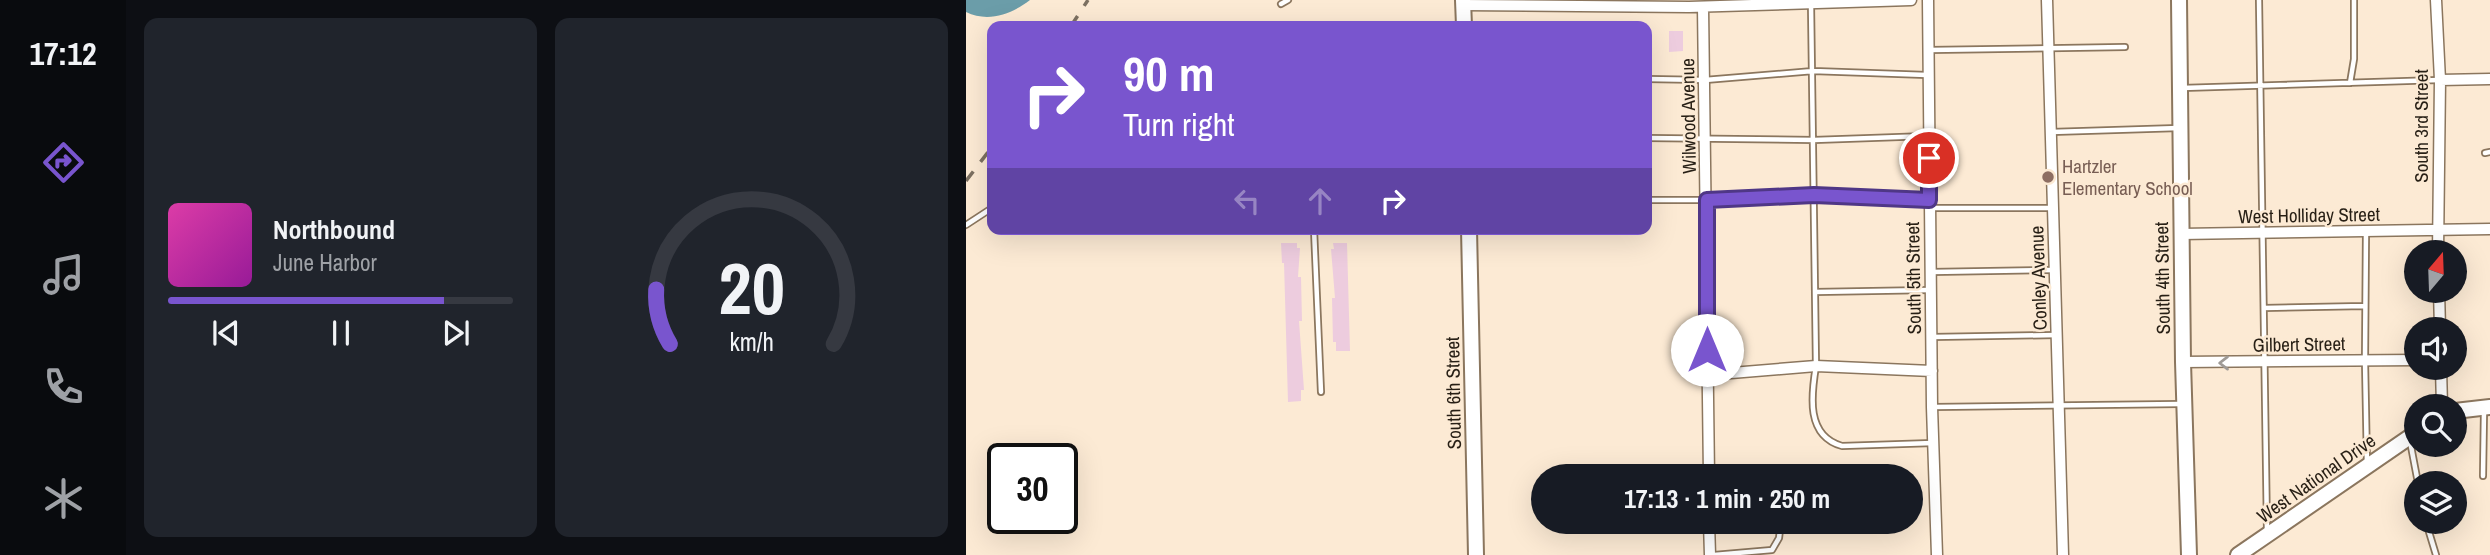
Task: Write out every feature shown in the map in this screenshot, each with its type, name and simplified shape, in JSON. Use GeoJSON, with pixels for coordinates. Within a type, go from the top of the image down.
{"type":"FeatureCollection","features":[{"type":"Feature","properties":{"kind":"street"},"geometry":{"type":"LineString","coordinates":[[1464,21],[1463,3],[1689,4],[1703,7],[1911,0]]}},
{"type":"Feature","properties":{"kind":"street","name":"South 5th Street"},"geometry":{"type":"LineString","coordinates":[[1928,0],[1931,337],[1937,555]]}},
{"type":"Feature","properties":{"kind":"street","name":"Conley Avenue"},"geometry":{"type":"LineString","coordinates":[[2047,0],[2063,555]]}},
{"type":"Feature","properties":{"kind":"street","name":"South 4th Street"},"geometry":{"type":"LineString","coordinates":[[2179,0],[2180,234],[2189,555]]}},
{"type":"Feature","properties":{"kind":"street","name":"South 3rd Street"},"geometry":{"type":"LineString","coordinates":[[2436,0],[2440,80],[2438,240]]}},
{"type":"Feature","properties":{"kind":"street","name":"Wilwood Avenue"},"geometry":{"type":"LineString","coordinates":[[1703,7],[1709,464]]}},
{"type":"Feature","properties":{"kind":"street"},"geometry":{"type":"LineString","coordinates":[[2440,80],[2490,79]]}},
{"type":"Feature","properties":{"kind":"street","name":"West Holliday Street"},"geometry":{"type":"LineString","coordinates":[[2180,234],[2490,229]]}},
{"type":"Feature","properties":{"kind":"street","name":"South 6th Street"},"geometry":{"type":"LineString","coordinates":[[1469,235],[1476,555]]}},
{"type":"Feature","properties":{"kind":"street","name":"Gilbert Street"},"geometry":{"type":"LineString","coordinates":[[2183,362],[2404,360]]}},
{"type":"Feature","properties":{"kind":"street"},"geometry":{"type":"LineString","coordinates":[[1707,375],[1816,366],[1932,371]]}},
{"type":"Feature","properties":{"kind":"street"},"geometry":{"type":"LineString","coordinates":[[2467,410],[2487,407]]}},
{"type":"Feature","properties":{"kind":"street","name":"West National Drive"},"geometry":{"type":"LineString","coordinates":[[2238,555],[2404,441]]}},
{"type":"Feature","properties":{"kind":"street"},"geometry":{"type":"LineString","coordinates":[[1710,534],[1712,555]]}},
{"type":"Feature","properties":{"kind":"lane"},"geometry":{"type":"LineString","coordinates":[[1281,4],[1288,0]]}},
{"type":"Feature","properties":{"kind":"lane"},"geometry":{"type":"LineString","coordinates":[[2259,0],[2265,363],[2264,494],[2267,536]]}},
{"type":"Feature","properties":{"kind":"lane"},"geometry":{"type":"LineString","coordinates":[[2350,83],[2354,59],[2354,0]]}},
{"type":"Feature","properties":{"kind":"lane"},"geometry":{"type":"LineString","coordinates":[[1811,2],[1816,366],[1813,411],[1817,426],[1829,443],[1842,446],[1934,443]]}},
{"type":"Feature","properties":{"kind":"lane"},"geometry":{"type":"LineString","coordinates":[[1928,50],[2125,47]]}},
{"type":"Feature","properties":{"kind":"lane"},"geometry":{"type":"LineString","coordinates":[[1652,79],[1706,80],[1813,71],[1928,75]]}},
{"type":"Feature","properties":{"kind":"lane"},"geometry":{"type":"LineString","coordinates":[[2179,88],[2440,80]]}},
{"type":"Feature","properties":{"kind":"lane"},"geometry":{"type":"LineString","coordinates":[[2051,132],[2180,128]]}},
{"type":"Feature","properties":{"kind":"lane"},"geometry":{"type":"LineString","coordinates":[[1652,138],[1814,140],[1928,136]]}},
{"type":"Feature","properties":{"kind":"lane"},"geometry":{"type":"LineString","coordinates":[[1652,200],[1814,195],[1929,204],[2053,208]]}},
{"type":"Feature","properties":{"kind":"lane"},"geometry":{"type":"LineString","coordinates":[[966,225],[987,211]]}},
{"type":"Feature","properties":{"kind":"lane"},"geometry":{"type":"LineString","coordinates":[[2366,231],[2364,361],[2368,464]]}},
{"type":"Feature","properties":{"kind":"lane"},"geometry":{"type":"LineString","coordinates":[[1314,235],[1321,392]]}},
{"type":"Feature","properties":{"kind":"lane"},"geometry":{"type":"LineString","coordinates":[[1930,272],[2055,271]]}},
{"type":"Feature","properties":{"kind":"lane"},"geometry":{"type":"LineString","coordinates":[[1815,292],[1931,290]]}},
{"type":"Feature","properties":{"kind":"lane"},"geometry":{"type":"LineString","coordinates":[[2264,308],[2365,306]]}},
{"type":"Feature","properties":{"kind":"lane"},"geometry":{"type":"LineString","coordinates":[[1931,337],[2057,335]]}},
{"type":"Feature","properties":{"kind":"lane"},"geometry":{"type":"LineString","coordinates":[[1933,407],[2185,403]]}},
{"type":"Feature","properties":{"kind":"lane"},"geometry":{"type":"LineString","coordinates":[[2483,476],[2487,407]]}},
{"type":"Feature","properties":{"kind":"lane"},"geometry":{"type":"LineString","coordinates":[[1712,555],[1772,550],[1780,534]]}},
{"type":"Feature","properties":{"kind":"lane"},"geometry":{"type":"LineString","coordinates":[[2430,534],[2436,555]]}},
{"type":"Feature","properties":{"kind":"water"},"geometry":{"type":"Polygon","coordinates":[[[966,0],[1030,0],[1008,13],[983,17],[966,12],[966,0]]]}},
{"type":"Feature","properties":{"kind":"building"},"geometry":{"type":"Polygon","coordinates":[[[1669,31],[1683,31],[1683,51],[1669,52],[1669,31]]]}},
{"type":"Feature","properties":{"kind":"building"},"geometry":{"type":"Polygon","coordinates":[[[1281,243],[1297,243],[1297,248],[1300,248],[1298,277],[1301,277],[1302,321],[1299,321],[1304,390],[1301,390],[1301,401],[1288,402],[1284,263],[1281,243]]]}},
{"type":"Feature","properties":{"kind":"building"},"geometry":{"type":"Polygon","coordinates":[[[1333,243],[1347,243],[1350,351],[1336,351],[1336,342],[1333,342],[1333,243]]]}},
{"type":"Feature","properties":{"kind":"railway"},"geometry":{"type":"LineString","coordinates":[[1074,21],[1088,0]]}},
{"type":"Feature","properties":{"kind":"railway"},"geometry":{"type":"LineString","coordinates":[[966,181],[987,154]]}},
{"type":"Feature","properties":{"kind":"place","name":"Hartzler Elementary School"},"geometry":{"type":"Point","coordinates":[2048,177]}},
{"type":"Feature","properties":{"kind":"route"},"geometry":{"type":"LineString","coordinates":[[1707,350],[1707,200],[1814,195],[1929,200],[1929,158]]}}]}
